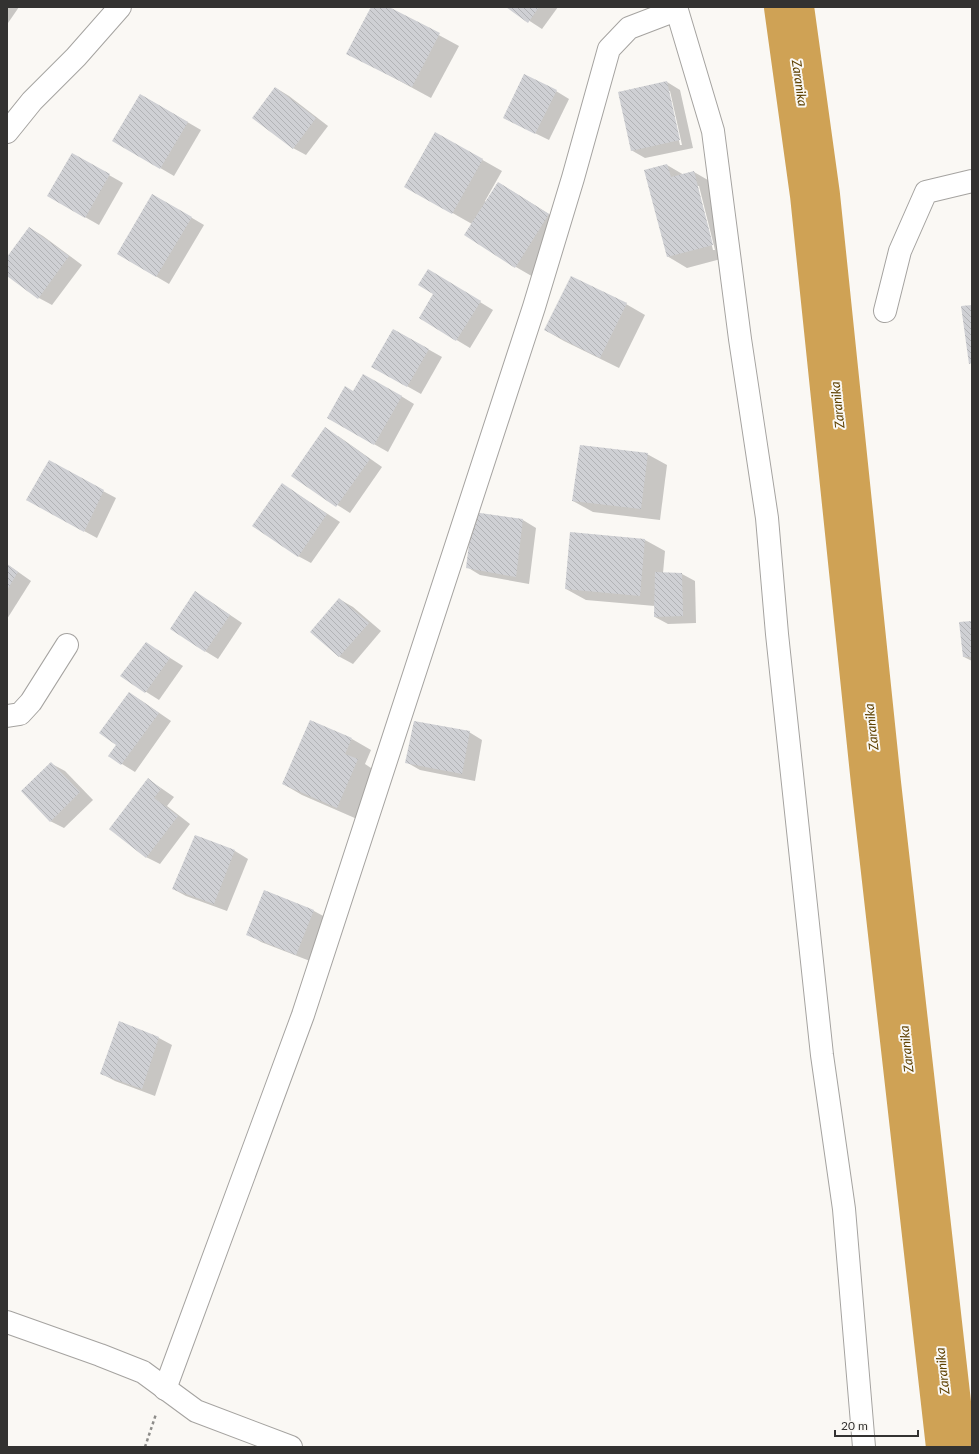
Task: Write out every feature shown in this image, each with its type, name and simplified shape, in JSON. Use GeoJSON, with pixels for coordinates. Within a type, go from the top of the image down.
{"type":"FeatureCollection","features":[{"type":"Feature","properties":{"kind":"street"},"geometry":{"type":"LineString","coordinates":[[7,132],[32,101],[76,57],[120,7]]}},
{"type":"Feature","properties":{"kind":"street"},"geometry":{"type":"LineString","coordinates":[[164,1389],[303,1015],[534,307],[573,178],[609,50],[629,28],[676,9],[713,131],[740,339],[767,518],[777,634],[822,1055],[844,1209],[864,1447]]}},
{"type":"Feature","properties":{"kind":"street"},"geometry":{"type":"LineString","coordinates":[[885,311],[900,251],[926,192],[972,181]]}},
{"type":"Feature","properties":{"kind":"street"},"geometry":{"type":"LineString","coordinates":[[7,716],[20,714],[31,702],[66,646]]}},
{"type":"Feature","properties":{"kind":"street"},"geometry":{"type":"LineString","coordinates":[[7,1322],[143,1372],[164,1389],[196,1411],[291,1447]]}},
{"type":"Feature","properties":{"kind":"path"},"geometry":{"type":"LineString","coordinates":[[145,1447],[164,1389]]}},
{"type":"Feature","properties":{"kind":"building"},"geometry":{"type":"Polygon","coordinates":[[[371,7],[389,7],[440,33],[412,87],[346,54],[371,7]]]}},
{"type":"Feature","properties":{"kind":"building"},"geometry":{"type":"Polygon","coordinates":[[[506,7],[539,7],[528,23],[506,7]]]}},
{"type":"Feature","properties":{"kind":"building"},"geometry":{"type":"Polygon","coordinates":[[[524,74],[557,90],[535,134],[503,118],[524,74]]]}},
{"type":"Feature","properties":{"kind":"building"},"geometry":{"type":"Polygon","coordinates":[[[667,81],[680,140],[631,151],[618,92],[667,81]]]}},
{"type":"Feature","properties":{"kind":"building"},"geometry":{"type":"Polygon","coordinates":[[[275,87],[316,118],[293,149],[252,118],[275,87]]]}},
{"type":"Feature","properties":{"kind":"building"},"geometry":{"type":"Polygon","coordinates":[[[140,94],[188,122],[160,169],[112,141],[140,94]]]}},
{"type":"Feature","properties":{"kind":"building"},"geometry":{"type":"Polygon","coordinates":[[[435,132],[483,159],[452,214],[404,187],[435,132]]]}},
{"type":"Feature","properties":{"kind":"building"},"geometry":{"type":"Polygon","coordinates":[[[72,153],[110,174],[85,218],[47,196],[72,153]]]}},
{"type":"Feature","properties":{"kind":"building"},"geometry":{"type":"Polygon","coordinates":[[[667,164],[671,177],[694,171],[713,245],[667,257],[644,170],[667,164]]]}},
{"type":"Feature","properties":{"kind":"building"},"geometry":{"type":"Polygon","coordinates":[[[498,182],[549,214],[515,268],[464,235],[498,182]]]}},
{"type":"Feature","properties":{"kind":"building"},"geometry":{"type":"Polygon","coordinates":[[[152,194],[192,217],[156,277],[117,254],[152,194]]]}},
{"type":"Feature","properties":{"kind":"building"},"geometry":{"type":"Polygon","coordinates":[[[29,227],[69,256],[38,299],[7,276],[7,257],[29,227]]]}},
{"type":"Feature","properties":{"kind":"building"},"geometry":{"type":"Polygon","coordinates":[[[428,269],[481,301],[456,341],[419,318],[433,294],[418,285],[428,269]]]}},
{"type":"Feature","properties":{"kind":"building"},"geometry":{"type":"Polygon","coordinates":[[[571,276],[627,303],[600,358],[544,330],[571,276]]]}},
{"type":"Feature","properties":{"kind":"building"},"geometry":{"type":"Polygon","coordinates":[[[972,305],[972,363],[969,364],[961,306],[972,305]]]}},
{"type":"Feature","properties":{"kind":"building"},"geometry":{"type":"Polygon","coordinates":[[[393,329],[429,349],[407,387],[371,367],[393,329]]]}},
{"type":"Feature","properties":{"kind":"building"},"geometry":{"type":"Polygon","coordinates":[[[363,374],[402,396],[374,445],[327,418],[345,386],[353,391],[363,374]]]}},
{"type":"Feature","properties":{"kind":"building"},"geometry":{"type":"Polygon","coordinates":[[[325,427],[370,459],[336,507],[291,476],[325,427]]]}},
{"type":"Feature","properties":{"kind":"building"},"geometry":{"type":"Polygon","coordinates":[[[580,445],[648,453],[641,509],[572,501],[580,445]]]}},
{"type":"Feature","properties":{"kind":"building"},"geometry":{"type":"Polygon","coordinates":[[[49,460],[104,490],[84,532],[26,500],[49,460]]]}},
{"type":"Feature","properties":{"kind":"building"},"geometry":{"type":"Polygon","coordinates":[[[282,483],[327,514],[298,557],[252,526],[282,483]]]}},
{"type":"Feature","properties":{"kind":"building"},"geometry":{"type":"Polygon","coordinates":[[[473,512],[523,519],[516,577],[466,568],[473,512]]]}},
{"type":"Feature","properties":{"kind":"building"},"geometry":{"type":"Polygon","coordinates":[[[570,532],[645,539],[640,596],[565,589],[570,532]]]}},
{"type":"Feature","properties":{"kind":"building"},"geometry":{"type":"Polygon","coordinates":[[[7,564],[18,572],[7,590],[7,564]]]}},
{"type":"Feature","properties":{"kind":"building"},"geometry":{"type":"Polygon","coordinates":[[[655,572],[682,573],[683,616],[654,617],[655,572]]]}},
{"type":"Feature","properties":{"kind":"building"},"geometry":{"type":"Polygon","coordinates":[[[195,591],[230,615],[205,652],[170,629],[195,591]]]}},
{"type":"Feature","properties":{"kind":"building"},"geometry":{"type":"Polygon","coordinates":[[[339,598],[369,623],[339,657],[310,632],[339,598]]]}},
{"type":"Feature","properties":{"kind":"building"},"geometry":{"type":"Polygon","coordinates":[[[972,621],[972,657],[963,657],[959,622],[972,621]]]}},
{"type":"Feature","properties":{"kind":"building"},"geometry":{"type":"Polygon","coordinates":[[[146,642],[170,658],[145,693],[120,676],[146,642]]]}},
{"type":"Feature","properties":{"kind":"building"},"geometry":{"type":"Polygon","coordinates":[[[129,692],[159,713],[121,765],[108,756],[116,745],[99,733],[129,692]]]}},
{"type":"Feature","properties":{"kind":"building"},"geometry":{"type":"Polygon","coordinates":[[[310,720],[352,738],[345,754],[358,759],[337,808],[282,784],[310,720]]]}},
{"type":"Feature","properties":{"kind":"building"},"geometry":{"type":"Polygon","coordinates":[[[414,721],[470,731],[462,774],[405,763],[414,721]]]}},
{"type":"Feature","properties":{"kind":"building"},"geometry":{"type":"Polygon","coordinates":[[[51,762],[80,792],[50,822],[21,791],[51,762]]]}},
{"type":"Feature","properties":{"kind":"building"},"geometry":{"type":"Polygon","coordinates":[[[148,778],[161,789],[154,798],[178,816],[146,858],[109,829],[148,778]]]}},
{"type":"Feature","properties":{"kind":"building"},"geometry":{"type":"Polygon","coordinates":[[[195,835],[235,850],[214,904],[172,889],[195,835]]]}},
{"type":"Feature","properties":{"kind":"building"},"geometry":{"type":"Polygon","coordinates":[[[264,890],[314,910],[296,955],[246,935],[264,890]]]}},
{"type":"Feature","properties":{"kind":"building"},"geometry":{"type":"Polygon","coordinates":[[[119,1021],[159,1037],[142,1089],[100,1074],[119,1021]]]}},
{"type":"Feature","properties":{"kind":"waterway","name":"Zaranika"},"geometry":{"type":"LineString","coordinates":[[789,7],[815,195],[876,783],[951,1447]]}}]}
